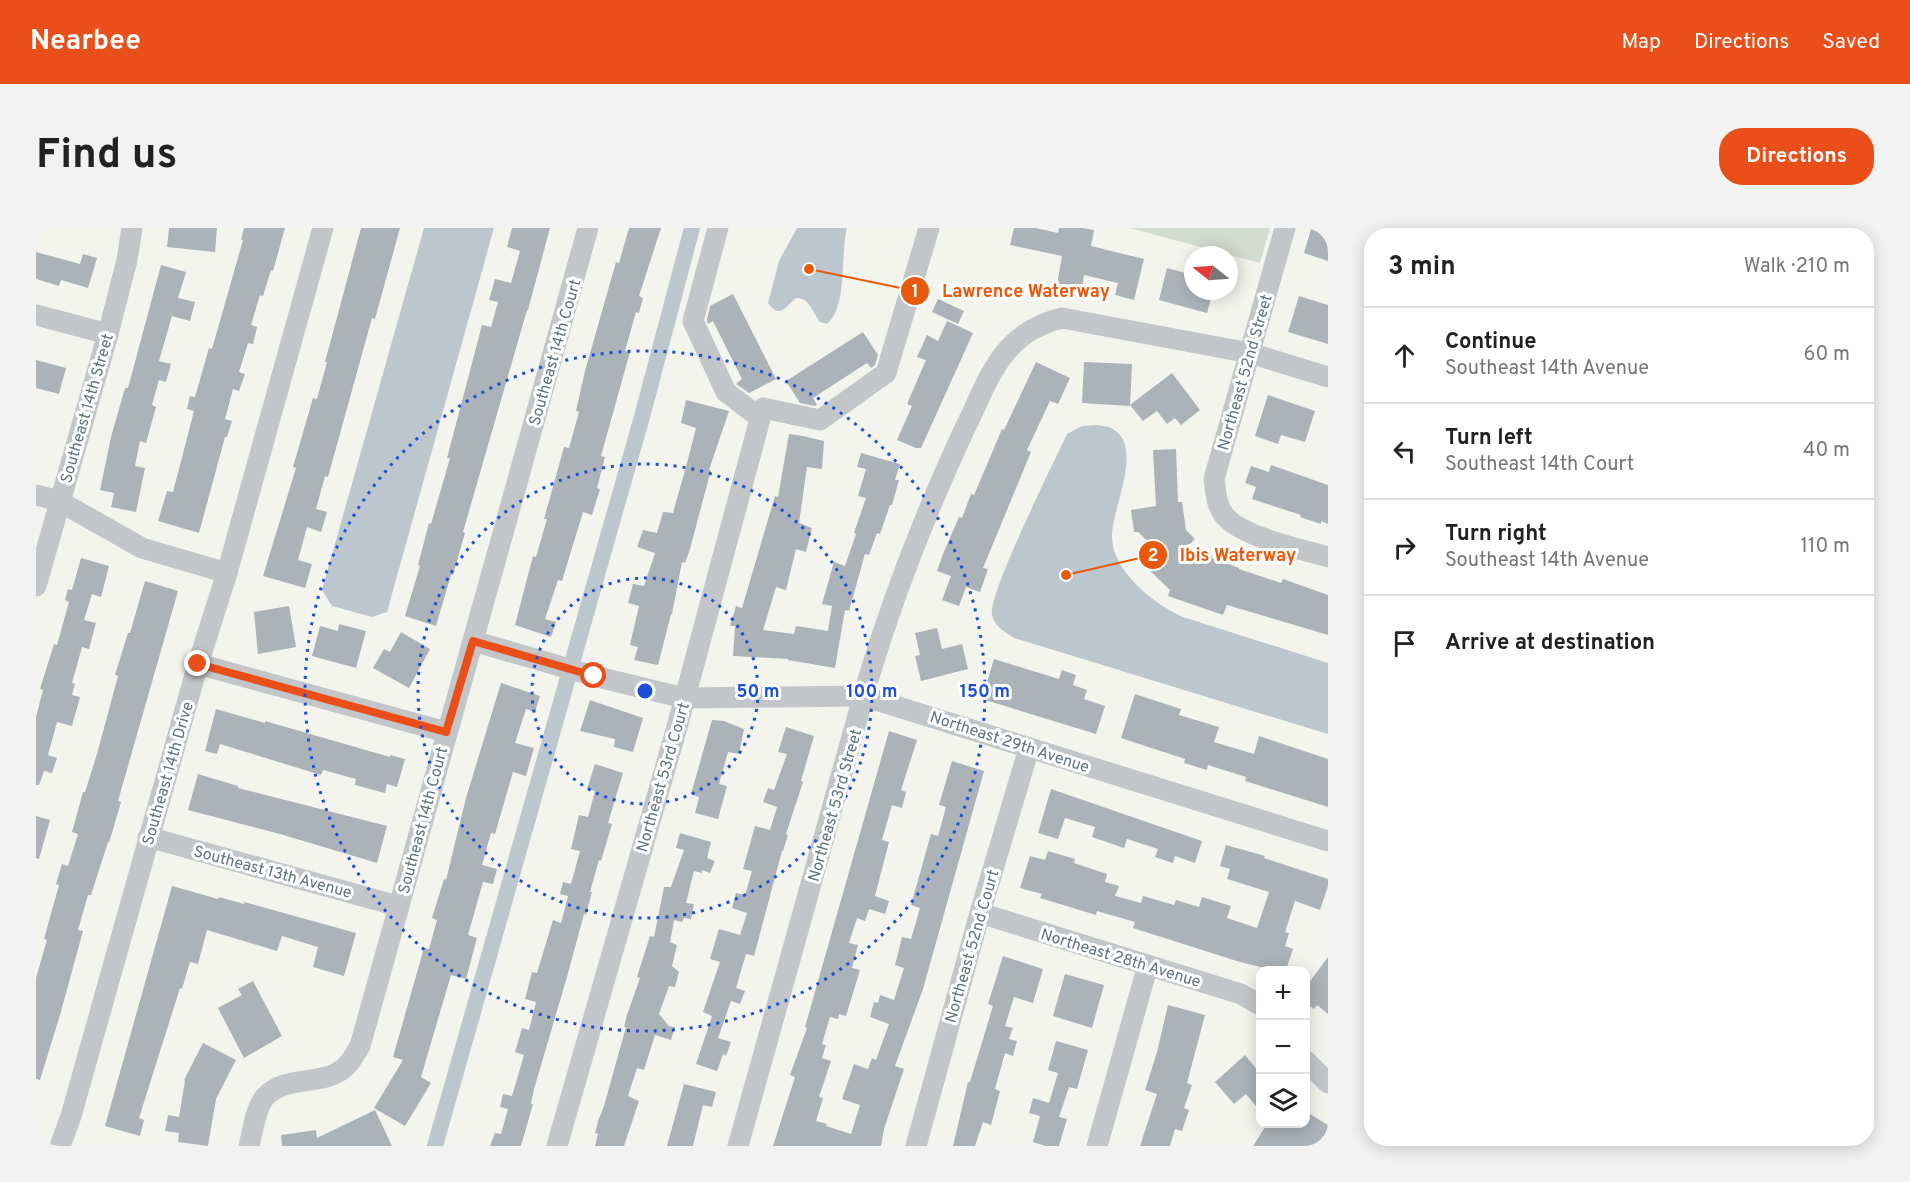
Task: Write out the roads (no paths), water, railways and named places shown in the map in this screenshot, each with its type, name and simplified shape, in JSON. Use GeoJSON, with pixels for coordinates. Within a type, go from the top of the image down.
{"type":"FeatureCollection","features":[{"type":"Feature","properties":{"kind":"street","name":"Southeast 14th Street"},"geometry":{"type":"LineString","coordinates":[[36,586],[108,334],[127,260],[132,228]]}},
{"type":"Feature","properties":{"kind":"street","name":"Southeast 14th Drive"},"geometry":{"type":"LineString","coordinates":[[60,1146],[198,664],[227,573],[323,228]]}},
{"type":"Feature","properties":{"kind":"street","name":"Southeast 14th Court"},"geometry":{"type":"LineString","coordinates":[[249,1146],[264,1098],[278,1087],[327,1077],[343,1069],[360,1046],[588,228]]}},
{"type":"Feature","properties":{"kind":"street"},"geometry":{"type":"LineString","coordinates":[[718,228],[693,321],[726,392],[762,413],[820,420],[886,373],[929,228]]}},
{"type":"Feature","properties":{"kind":"street","name":"Northeast 52nd Street"},"geometry":{"type":"LineString","coordinates":[[1285,228],[1214,479],[1217,501],[1224,515],[1234,525],[1251,533],[1328,557]]}},
{"type":"Feature","properties":{"kind":"street"},"geometry":{"type":"LineString","coordinates":[[36,315],[108,334]]}},
{"type":"Feature","properties":{"kind":"street","name":"Northeast 53rd Street"},"geometry":{"type":"LineString","coordinates":[[738,1146],[886,618],[921,526],[993,371],[1023,335],[1044,322],[1062,318],[1250,353]]}},
{"type":"Feature","properties":{"kind":"street"},"geometry":{"type":"LineString","coordinates":[[1250,353],[1328,377]]}},
{"type":"Feature","properties":{"kind":"street","name":"Northeast 53rd Court"},"geometry":{"type":"LineString","coordinates":[[557,1146],[762,413]]}},
{"type":"Feature","properties":{"kind":"street"},"geometry":{"type":"LineString","coordinates":[[36,495],[59,501],[142,548],[227,573]]}},
{"type":"Feature","properties":{"kind":"street","name":"Northeast 29th Avenue"},"geometry":{"type":"LineString","coordinates":[[473,641],[594,676],[684,698],[863,696],[1328,841]]}},
{"type":"Feature","properties":{"kind":"street"},"geometry":{"type":"LineString","coordinates":[[198,664],[446,732]]}},
{"type":"Feature","properties":{"kind":"street","name":"Northeast 52nd Court"},"geometry":{"type":"LineString","coordinates":[[916,1146],[980,913],[1029,748]]}},
{"type":"Feature","properties":{"kind":"street","name":"Southeast 13th Avenue"},"geometry":{"type":"LineString","coordinates":[[148,837],[398,906]]}},
{"type":"Feature","properties":{"kind":"street","name":"Northeast 28th Avenue"},"geometry":{"type":"LineString","coordinates":[[980,913],[1241,994],[1256,1003]]}},
{"type":"Feature","properties":{"kind":"street"},"geometry":{"type":"LineString","coordinates":[[1097,1146],[1148,965]]}},
{"type":"Feature","properties":{"kind":"street"},"geometry":{"type":"LineString","coordinates":[[1310,1066],[1328,1083]]}},
{"type":"Feature","properties":{"kind":"waterway"},"geometry":{"type":"LineString","coordinates":[[435,1146],[643,413],[692,228]]}},
{"type":"Feature","properties":{"kind":"place","name":"Lawrence Waterway"},"geometry":{"type":"Point","coordinates":[809,269]}},
{"type":"Feature","properties":{"kind":"place","name":"Ibis Waterway"},"geometry":{"type":"Point","coordinates":[1066,575]}}]}
